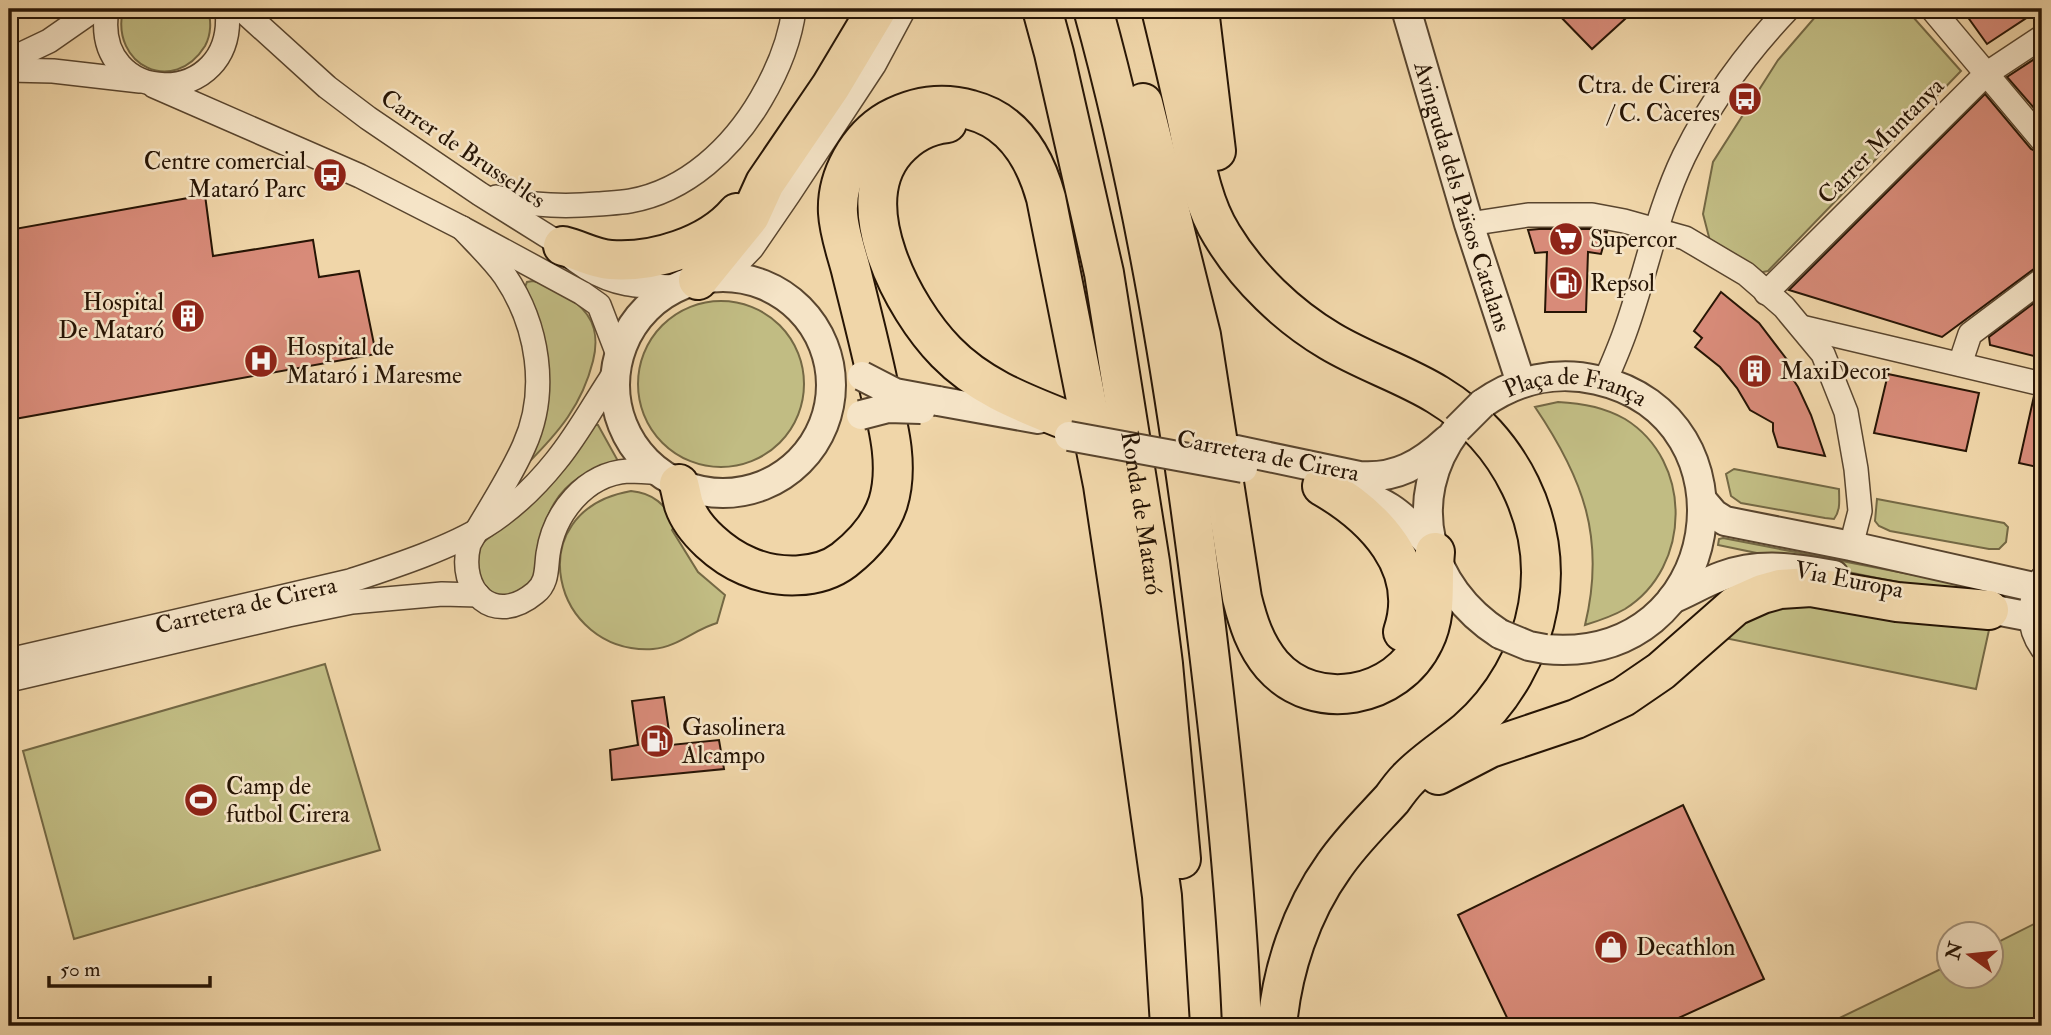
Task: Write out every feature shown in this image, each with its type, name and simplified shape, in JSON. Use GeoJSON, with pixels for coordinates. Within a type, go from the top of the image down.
{"type":"FeatureCollection","features":[{"type":"Feature","properties":{"kind":"highway"},"geometry":{"type":"LineString","coordinates":[[563,246],[612,260],[651,257],[702,239],[722,228],[765,183],[831,86],[877,9]]}},
{"type":"Feature","properties":{"kind":"highway","name":"Ronda de Mataró"},"geometry":{"type":"LineString","coordinates":[[1042,9],[1104,273],[1150,562],[1174,767],[1193,1026]]}},
{"type":"Feature","properties":{"kind":"highway","name":"Ronda de Mataró"},"geometry":{"type":"LineString","coordinates":[[1093,9],[1114,83],[1156,287],[1187,480],[1218,725],[1239,957],[1242,1026]]}},
{"type":"Feature","properties":{"kind":"highway"},"geometry":{"type":"LineString","coordinates":[[1117,9],[1201,335],[1248,623],[1264,654],[1284,676],[1313,690],[1346,694],[1378,688],[1405,670],[1415,657],[1431,624],[1434,550]]}},
{"type":"Feature","properties":{"kind":"highway"},"geometry":{"type":"LineString","coordinates":[[1161,9],[1201,184],[1222,235],[1258,283],[1311,329],[1363,359],[1442,397],[1493,441],[1509,465],[1532,512],[1541,563],[1541,582],[1532,631],[1504,688],[1481,718],[1407,779],[1364,827],[1333,868],[1308,912],[1285,979],[1278,1026]]}},
{"type":"Feature","properties":{"kind":"highway"},"geometry":{"type":"LineString","coordinates":[[1199,9],[1219,174],[1240,259]]}},
{"type":"Feature","properties":{"kind":"highway"},"geometry":{"type":"LineString","coordinates":[[670,479],[698,528],[712,543],[737,562],[766,572],[798,575],[839,564],[875,530],[888,502],[893,460],[869,342],[838,214],[839,198],[849,163],[869,135],[883,124],[913,109],[949,105],[978,112],[1005,127],[1023,146],[1040,177],[1069,308],[1103,485],[1162,896],[1170,1026]]}},
{"type":"Feature","properties":{"kind":"highway"},"geometry":{"type":"LineString","coordinates":[[1067,424],[1009,398],[965,369],[933,338],[912,308],[894,272],[879,224],[878,190],[893,154],[902,143],[926,128],[951,123],[980,130],[1003,144],[1023,172],[1034,201],[1054,284],[1088,454],[1103,485]]}},
{"type":"Feature","properties":{"kind":"highway"},"geometry":{"type":"LineString","coordinates":[[700,281],[750,216],[765,183]]}},
{"type":"Feature","properties":{"kind":"highway"},"geometry":{"type":"LineString","coordinates":[[1234,541],[1252,574],[1271,635],[1295,663],[1319,675],[1335,677],[1377,666],[1397,647],[1406,624],[1409,603],[1405,579],[1387,540],[1374,523],[1351,503],[1322,486]]}},
{"type":"Feature","properties":{"kind":"highway"},"geometry":{"type":"LineString","coordinates":[[1392,798],[1417,789],[1441,773],[1490,748],[1576,719],[1623,697],[1661,671],[1725,613],[1747,599],[1762,594],[1780,589],[1811,587],[1897,602],[1989,610]]}},
{"type":"Feature","properties":{"kind":"street"},"geometry":{"type":"LineString","coordinates":[[9,60],[49,41],[94,9]]}},
{"type":"Feature","properties":{"kind":"street"},"geometry":{"type":"LineString","coordinates":[[107,9],[104,28],[112,54],[126,71],[360,176],[462,228],[582,293],[599,305],[617,364],[617,400],[624,428],[645,460],[670,479],[702,491],[741,492],[771,482],[798,463],[818,438],[825,423],[831,374],[823,342],[806,315],[781,293],[755,281],[700,281]]}},
{"type":"Feature","properties":{"kind":"street"},"geometry":{"type":"LineString","coordinates":[[9,70],[53,71],[170,86],[190,81],[208,69],[225,46],[229,26],[227,9]]}},
{"type":"Feature","properties":{"kind":"street","name":"Carrer de Brussel·les"},"geometry":{"type":"LineString","coordinates":[[241,9],[327,87],[480,194],[563,246],[568,256],[607,280],[624,285],[700,281]]}},
{"type":"Feature","properties":{"kind":"street"},"geometry":{"type":"LineString","coordinates":[[480,194],[517,203],[565,207],[631,201],[681,183],[718,155],[751,117],[783,57],[794,9]]}},
{"type":"Feature","properties":{"kind":"street"},"geometry":{"type":"LineString","coordinates":[[617,364],[634,323],[653,303],[700,281],[752,248],[874,65],[904,9]]}},
{"type":"Feature","properties":{"kind":"street","name":"Avinguda dels Països Catalans"},"geometry":{"type":"LineString","coordinates":[[1405,9],[1469,224],[1521,383]]}},
{"type":"Feature","properties":{"kind":"street"},"geometry":{"type":"LineString","coordinates":[[1605,381],[1625,333],[1656,229],[1683,158],[1708,110],[1734,71],[1788,9]]}},
{"type":"Feature","properties":{"kind":"street"},"geometry":{"type":"LineString","coordinates":[[1932,9],[2042,140]]}},
{"type":"Feature","properties":{"kind":"street","name":"Carrer Muntanya"},"geometry":{"type":"LineString","coordinates":[[1766,293],[1986,74],[2042,37]]}},
{"type":"Feature","properties":{"kind":"street"},"geometry":{"type":"LineString","coordinates":[[1469,224],[1528,215],[1572,214],[1625,221],[1685,239],[1746,274],[1784,307],[1823,354],[1846,412],[1860,511],[1851,546]]}},
{"type":"Feature","properties":{"kind":"street"},"geometry":{"type":"LineString","coordinates":[[462,228],[504,274],[522,304],[538,362],[535,405],[525,445],[468,544],[465,559],[469,585],[478,595]]}},
{"type":"Feature","properties":{"kind":"street"},"geometry":{"type":"LineString","coordinates":[[1960,364],[1970,334],[2042,280]]}},
{"type":"Feature","properties":{"kind":"street","name":"Carretera de Cirera"},"geometry":{"type":"LineString","coordinates":[[781,293],[786,291],[805,300],[842,357],[862,376],[895,393],[939,407]]}},
{"type":"Feature","properties":{"kind":"street"},"geometry":{"type":"LineString","coordinates":[[1801,327],[2042,384]]}},
{"type":"Feature","properties":{"kind":"street","name":"Carretera de Cirera"},"geometry":{"type":"LineString","coordinates":[[9,660],[350,581],[397,565],[476,531],[513,506],[559,458],[617,364]]}},
{"type":"Feature","properties":{"kind":"street","name":"Plaça de França"},"geometry":{"type":"LineString","coordinates":[[1572,376],[1605,381],[1637,396],[1652,407],[1677,433],[1694,465],[1702,500],[1703,518],[1697,553],[1691,569],[1672,599],[1662,611],[1637,631],[1608,644],[1576,650],[1545,649],[1514,641],[1486,626],[1462,604],[1444,578],[1429,528],[1431,488],[1436,468],[1456,431],[1482,404],[1521,383],[1540,378],[1572,376]]}},
{"type":"Feature","properties":{"kind":"street","name":"Carretera de Cirera"},"geometry":{"type":"LineString","coordinates":[[771,482],[795,475],[840,426],[875,410],[901,407],[939,407],[1067,424],[1239,459],[1359,476],[1394,474],[1410,468],[1456,431]]}},
{"type":"Feature","properties":{"kind":"street","name":"Carretera de Cirera"},"geometry":{"type":"LineString","coordinates":[[1239,459],[1322,486],[1362,494],[1386,504],[1407,519],[1434,550]]}},
{"type":"Feature","properties":{"kind":"street","name":"Carretera de Cirera"},"geometry":{"type":"LineString","coordinates":[[9,680],[352,602],[439,595],[478,595],[485,602],[506,606],[527,599],[544,583],[551,538],[569,503],[578,493],[598,480],[627,471],[670,479]]}},
{"type":"Feature","properties":{"kind":"street","name":"Via Europa"},"geometry":{"type":"LineString","coordinates":[[1672,599],[1725,575],[1774,566],[1877,583],[1989,610],[2036,617],[2040,585],[1725,521],[1714,514],[1702,500]]}},
{"type":"Feature","properties":{"kind":"street"},"geometry":{"type":"LineString","coordinates":[[2036,617],[2035,637],[2042,648]]}},
{"type":"Feature","properties":{"kind":"shaded area"},"geometry":{"type":"Polygon","coordinates":[[[123,9],[207,9],[210,32],[207,42],[192,61],[177,69],[162,71],[148,68],[135,59],[126,46],[122,29],[123,9]]]}},
{"type":"Feature","properties":{"kind":"shaded area"},"geometry":{"type":"Polygon","coordinates":[[[1822,9],[1906,9],[1961,71],[1768,271],[1753,274],[1710,241],[1703,214],[1713,162],[1778,60],[1822,9]]]}},
{"type":"Feature","properties":{"kind":"shaded area"},"geometry":{"type":"Polygon","coordinates":[[[2040,155],[2042,158],[2042,243],[2038,237],[2040,155]]]}},
{"type":"Feature","properties":{"kind":"shaded area"},"geometry":{"type":"Polygon","coordinates":[[[533,281],[561,293],[588,315],[596,344],[588,377],[576,404],[559,429],[527,464],[545,342],[525,287],[527,282],[533,281]]]}},
{"type":"Feature","properties":{"kind":"shaded area"},"geometry":{"type":"Polygon","coordinates":[[[721,301],[753,307],[780,325],[798,352],[804,384],[798,416],[780,443],[753,461],[721,467],[689,461],[662,443],[644,416],[638,384],[644,352],[662,325],[689,307],[721,301]]]}},
{"type":"Feature","properties":{"kind":"shaded area"},"geometry":{"type":"Polygon","coordinates":[[[1558,402],[1593,406],[1625,419],[1647,438],[1663,461],[1673,486],[1676,514],[1672,542],[1663,568],[1647,590],[1625,609],[1585,625],[1593,564],[1586,510],[1566,459],[1535,407],[1558,402]]]}},
{"type":"Feature","properties":{"kind":"shaded area"},"geometry":{"type":"Polygon","coordinates":[[[594,425],[598,425],[618,461],[596,468],[579,478],[565,489],[554,503],[542,537],[538,578],[513,594],[499,595],[491,592],[484,586],[476,570],[477,552],[594,425]]]}},
{"type":"Feature","properties":{"kind":"shaded area"},"geometry":{"type":"Polygon","coordinates":[[[1734,469],[1839,489],[1838,512],[1834,519],[1741,503],[1731,496],[1726,474],[1734,469]]]}},
{"type":"Feature","properties":{"kind":"shaded area"},"geometry":{"type":"Polygon","coordinates":[[[631,491],[652,497],[668,511],[676,524],[672,530],[698,572],[725,595],[717,623],[662,648],[618,645],[591,630],[572,607],[561,580],[561,551],[572,525],[595,504],[631,491]]]}},
{"type":"Feature","properties":{"kind":"shaded area"},"geometry":{"type":"Polygon","coordinates":[[[1877,499],[2004,523],[2008,527],[2006,542],[1999,549],[1989,549],[1890,531],[1875,521],[1877,499]]]}},
{"type":"Feature","properties":{"kind":"shaded area"},"geometry":{"type":"Polygon","coordinates":[[[1719,539],[2018,595],[2022,596],[2023,602],[1977,597],[1718,545],[1719,539]]]}},
{"type":"Feature","properties":{"kind":"shaded area"},"geometry":{"type":"Polygon","coordinates":[[[1811,596],[1989,630],[1976,689],[1710,635],[1736,613],[1811,596]]]}},
{"type":"Feature","properties":{"kind":"shaded area","name":"Camp de futbol Cirera"},"geometry":{"type":"Polygon","coordinates":[[[325,664],[380,850],[74,939],[23,751],[325,664]]]}},
{"type":"Feature","properties":{"kind":"shaded area"},"geometry":{"type":"Polygon","coordinates":[[[2042,920],[2042,1026],[1823,1026],[1936,971],[1936,990],[2006,990],[2006,938],[2042,920]]]}},
{"type":"Feature","properties":{"kind":"building"},"geometry":{"type":"Polygon","coordinates":[[[1553,9],[1636,9],[1592,49],[1553,9]]]}},
{"type":"Feature","properties":{"kind":"building"},"geometry":{"type":"Polygon","coordinates":[[[1962,9],[2040,9],[1987,44],[1962,9]]]}},
{"type":"Feature","properties":{"kind":"building"},"geometry":{"type":"Polygon","coordinates":[[[2042,54],[2042,111],[2041,109],[2041,116],[2007,77],[2042,54]]]}},
{"type":"Feature","properties":{"kind":"building"},"geometry":{"type":"Polygon","coordinates":[[[1985,94],[2031,149],[2040,153],[2038,237],[2042,243],[2042,266],[2034,269],[1942,337],[1789,290],[1985,94]]]}},
{"type":"Feature","properties":{"kind":"building","name":"Hospital De Mataró"},"geometry":{"type":"Polygon","coordinates":[[[205,195],[213,256],[313,240],[319,277],[359,271],[376,354],[9,420],[9,230],[205,195]]]}},
{"type":"Feature","properties":{"kind":"building","name":"Repsol"},"geometry":{"type":"Polygon","coordinates":[[[1591,229],[1607,232],[1601,254],[1588,252],[1586,312],[1545,312],[1547,252],[1535,253],[1528,230],[1591,229]]]}},
{"type":"Feature","properties":{"kind":"building","name":"MaxiDecor"},"geometry":{"type":"Polygon","coordinates":[[[1721,292],[1759,323],[1788,361],[1783,364],[1811,415],[1825,456],[1778,447],[1773,423],[1750,410],[1720,367],[1695,347],[1702,338],[1694,331],[1721,292]]]}},
{"type":"Feature","properties":{"kind":"building"},"geometry":{"type":"Polygon","coordinates":[[[2042,297],[2042,358],[1990,345],[1989,337],[2042,297]]]}},
{"type":"Feature","properties":{"kind":"building"},"geometry":{"type":"Polygon","coordinates":[[[1888,374],[1979,393],[1966,451],[1874,433],[1888,374]]]}},
{"type":"Feature","properties":{"kind":"building"},"geometry":{"type":"Polygon","coordinates":[[[2034,396],[2042,398],[2042,468],[2019,463],[2034,396]]]}},
{"type":"Feature","properties":{"kind":"building"},"geometry":{"type":"Polygon","coordinates":[[[664,697],[671,745],[719,740],[724,769],[612,780],[610,750],[638,745],[632,701],[664,697]]]}},
{"type":"Feature","properties":{"kind":"building","name":"Decathlon"},"geometry":{"type":"Polygon","coordinates":[[[1683,805],[1764,979],[1661,1026],[1511,1026],[1458,915],[1683,805]]]}},
{"type":"Feature","properties":{"kind":"place","name":"Ctra. de Cirera / C. Càceres"},"geometry":{"type":"Point","coordinates":[1745,99]}},
{"type":"Feature","properties":{"kind":"place","name":"Centre comercial Mataró Parc"},"geometry":{"type":"Point","coordinates":[330,175]}},
{"type":"Feature","properties":{"kind":"place","name":"Supercor"},"geometry":{"type":"Point","coordinates":[1566,239]}},
{"type":"Feature","properties":{"kind":"place","name":"Repsol"},"geometry":{"type":"Point","coordinates":[1566,283]}},
{"type":"Feature","properties":{"kind":"place","name":"Hospital De Mataró"},"geometry":{"type":"Point","coordinates":[188,316]}},
{"type":"Feature","properties":{"kind":"place","name":"Hospital de Mataró i Maresme"},"geometry":{"type":"Point","coordinates":[261,361]}},
{"type":"Feature","properties":{"kind":"place","name":"MaxiDecor"},"geometry":{"type":"Point","coordinates":[1755,371]}},
{"type":"Feature","properties":{"kind":"place","name":"Gasolinera Alcampo"},"geometry":{"type":"Point","coordinates":[657,741]}},
{"type":"Feature","properties":{"kind":"place","name":"Camp de futbol Cirera"},"geometry":{"type":"Point","coordinates":[201,800]}},
{"type":"Feature","properties":{"kind":"place","name":"Decathlon"},"geometry":{"type":"Point","coordinates":[1611,947]}}]}
